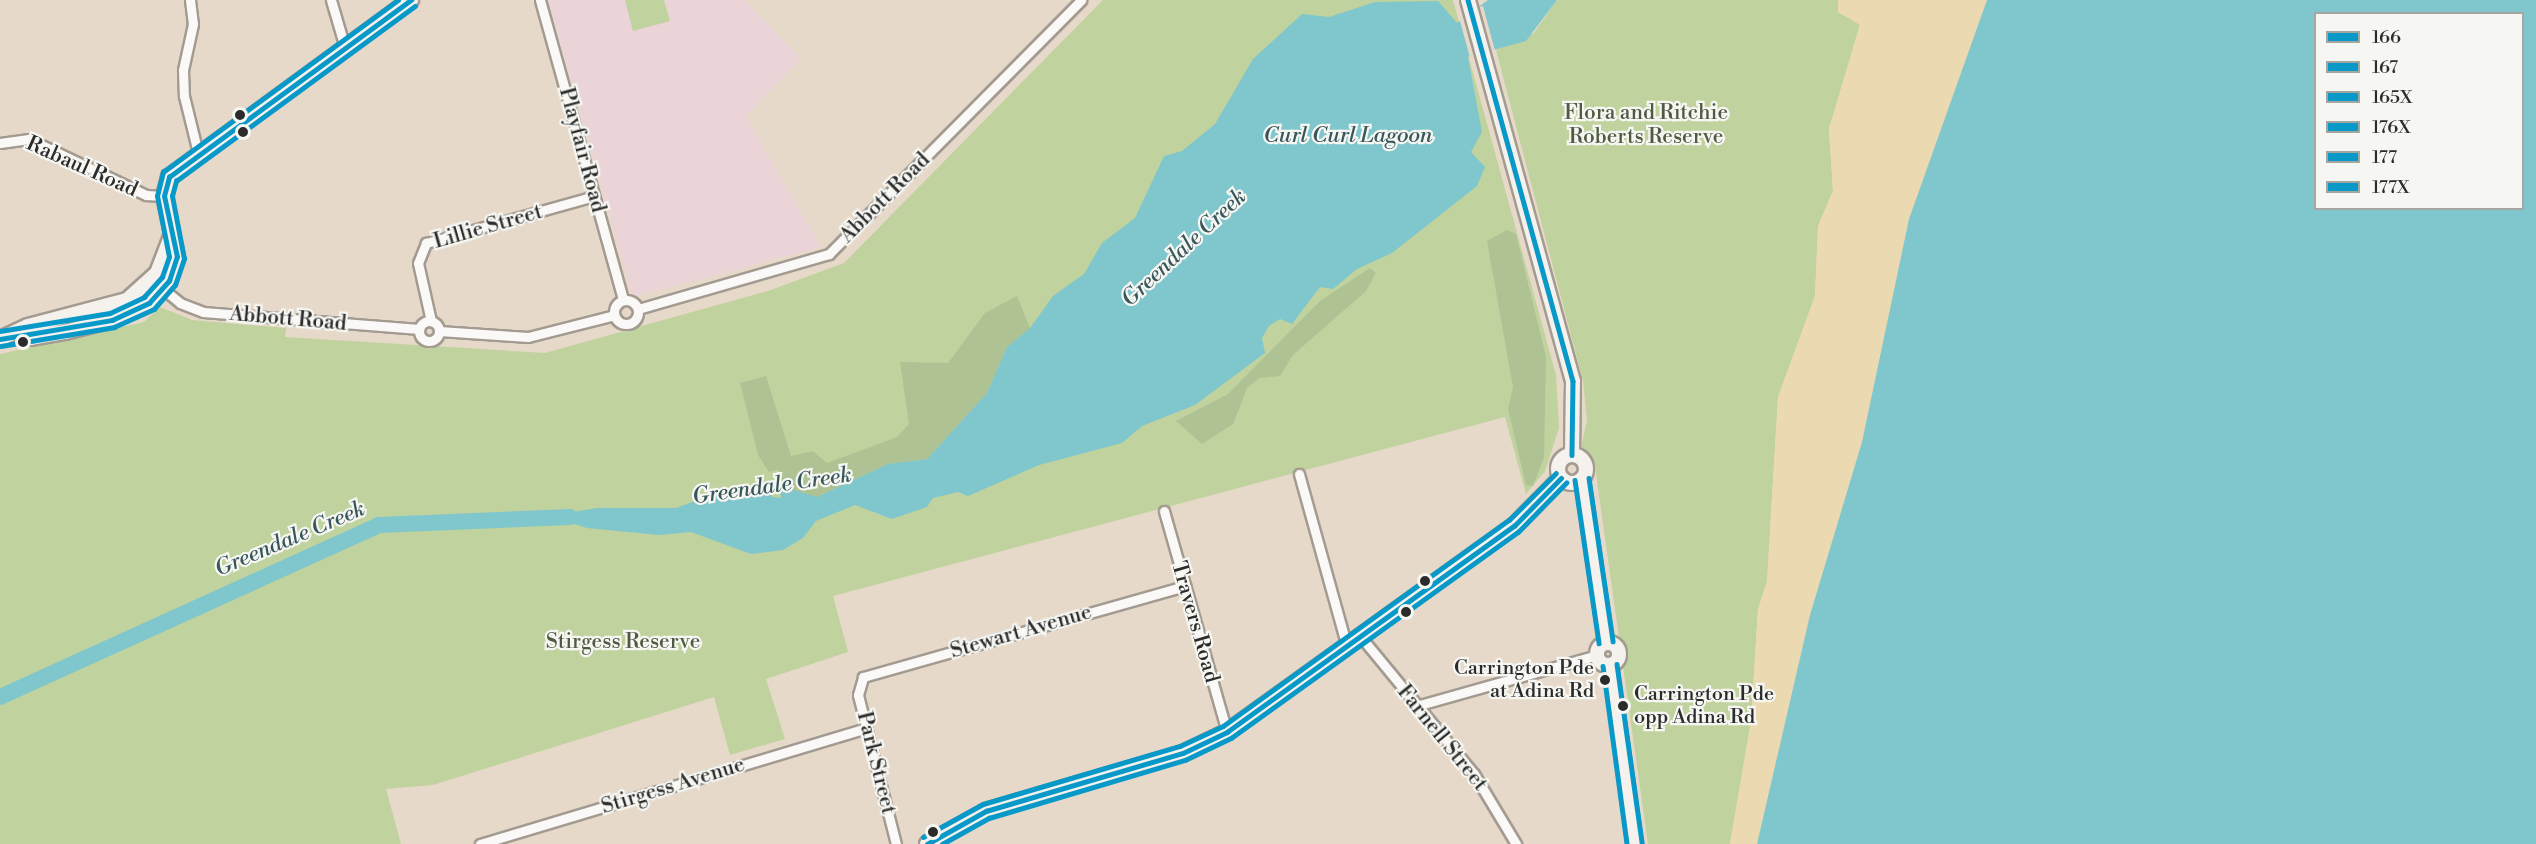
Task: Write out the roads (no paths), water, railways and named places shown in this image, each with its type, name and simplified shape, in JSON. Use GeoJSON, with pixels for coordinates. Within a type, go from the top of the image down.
{"type":"FeatureCollection","features":[{"type":"Feature","properties":{"kind":"main road"},"geometry":{"type":"LineString","coordinates":[[0,339],[18,334],[30,338],[112,320],[141,308],[177,257],[164,196],[169,177],[198,153],[411,0]]}},
{"type":"Feature","properties":{"kind":"main road"},"geometry":{"type":"LineString","coordinates":[[1469,5],[1573,381],[1572,455]]}},
{"type":"Feature","properties":{"kind":"main road"},"geometry":{"type":"LineString","coordinates":[[1561,478],[1558,465],[1572,455]]}},
{"type":"Feature","properties":{"kind":"main road"},"geometry":{"type":"LineString","coordinates":[[1572,455],[1586,466],[1582,479],[1606,642],[1597,655],[1610,665]]}},
{"type":"Feature","properties":{"kind":"main road"},"geometry":{"type":"LineString","coordinates":[[1561,478],[1574,483],[1582,479]]}},
{"type":"Feature","properties":{"kind":"main road"},"geometry":{"type":"LineString","coordinates":[[927,844],[994,807],[1183,753],[1227,732],[1514,526],[1561,478]]}},
{"type":"Feature","properties":{"kind":"main road"},"geometry":{"type":"LineString","coordinates":[[1606,642],[1619,650],[1610,665],[1635,844]]}},
{"type":"Feature","properties":{"kind":"street"},"geometry":{"type":"LineString","coordinates":[[190,0],[193,24],[183,70],[184,96],[198,153]]}},
{"type":"Feature","properties":{"kind":"street"},"geometry":{"type":"LineString","coordinates":[[331,0],[345,48]]}},
{"type":"Feature","properties":{"kind":"street","name":"Playfair Road"},"geometry":{"type":"LineString","coordinates":[[540,0],[623,300]]}},
{"type":"Feature","properties":{"kind":"street","name":"Abbott Road"},"geometry":{"type":"LineString","coordinates":[[157,285],[203,312],[419,329],[428,340],[439,331],[528,337],[614,315],[629,324],[638,309],[829,254],[1080,0]]}},
{"type":"Feature","properties":{"kind":"street","name":"Rabaul Road"},"geometry":{"type":"LineString","coordinates":[[0,142],[29,139],[146,195],[164,196]]}},
{"type":"Feature","properties":{"kind":"street","name":"Lillie Street"},"geometry":{"type":"LineString","coordinates":[[431,321],[418,263],[426,243],[594,196]]}},
{"type":"Feature","properties":{"kind":"street"},"geometry":{"type":"LineString","coordinates":[[614,315],[623,300],[638,309]]}},
{"type":"Feature","properties":{"kind":"street"},"geometry":{"type":"LineString","coordinates":[[419,329],[431,321],[439,331]]}},
{"type":"Feature","properties":{"kind":"street"},"geometry":{"type":"LineString","coordinates":[[1299,474],[1347,647]]}},
{"type":"Feature","properties":{"kind":"street","name":"Travers Road"},"geometry":{"type":"LineString","coordinates":[[1164,511],[1227,732]]}},
{"type":"Feature","properties":{"kind":"street","name":"Stewart Avenue"},"geometry":{"type":"LineString","coordinates":[[859,682],[870,674],[1185,586]]}},
{"type":"Feature","properties":{"kind":"street","name":"Farnell Street"},"geometry":{"type":"LineString","coordinates":[[1361,637],[1474,774],[1516,844]]}},
{"type":"Feature","properties":{"kind":"street"},"geometry":{"type":"LineString","coordinates":[[1416,706],[1597,655]]}},
{"type":"Feature","properties":{"kind":"street","name":"Park Street"},"geometry":{"type":"LineString","coordinates":[[859,682],[866,728],[896,844]]}},
{"type":"Feature","properties":{"kind":"street","name":"Stirgess Avenue"},"geometry":{"type":"LineString","coordinates":[[480,844],[866,728]]}},
{"type":"Feature","properties":{"kind":"water","name":"Curl Curl Lagoon"},"geometry":{"type":"Polygon","coordinates":[[[1488,0],[1557,0],[1526,41],[1468,57],[1482,132],[1471,152],[1485,167],[1477,186],[1392,253],[1357,269],[1333,289],[1320,287],[1292,324],[1280,319],[1269,326],[1262,338],[1265,353],[1195,405],[1142,426],[1122,443],[1039,465],[968,496],[958,492],[933,498],[927,507],[892,519],[855,505],[816,521],[803,538],[783,550],[751,554],[691,532],[659,535],[587,528],[549,516],[597,508],[676,508],[714,494],[761,488],[773,497],[781,498],[780,488],[787,488],[817,497],[888,464],[927,459],[987,393],[1007,347],[1030,328],[1053,296],[1084,274],[1102,243],[1135,218],[1164,156],[1182,151],[1215,124],[1253,59],[1302,14],[1329,17],[1375,2],[1438,1],[1457,23],[1488,0]]]}},
{"type":"Feature","properties":{"kind":"water"},"geometry":{"type":"Polygon","coordinates":[[[1987,0],[2536,0],[2536,844],[1757,844],[1810,615],[1862,442],[1909,219],[1987,0]]]}},
{"type":"Feature","properties":{"kind":"waterway","name":"Greendale Creek"},"geometry":{"type":"LineString","coordinates":[[0,697],[379,525],[570,517]]}},
{"type":"Feature","properties":{"kind":"place","name":"Carrington Pde at Adina Rd"},"geometry":{"type":"Point","coordinates":[1605,680]}},
{"type":"Feature","properties":{"kind":"place","name":"Carrington Pde opp Adina Rd"},"geometry":{"type":"Point","coordinates":[1623,706]}},
{"type":"Feature","properties":{"kind":"park label","name":"Flora and Ritchie Roberts Reserve"},"geometry":{"type":"Point","coordinates":[1646,125]}},
{"type":"Feature","properties":{"kind":"park label","name":"Stirgess Reserve"},"geometry":{"type":"Point","coordinates":[623,642]}}]}
